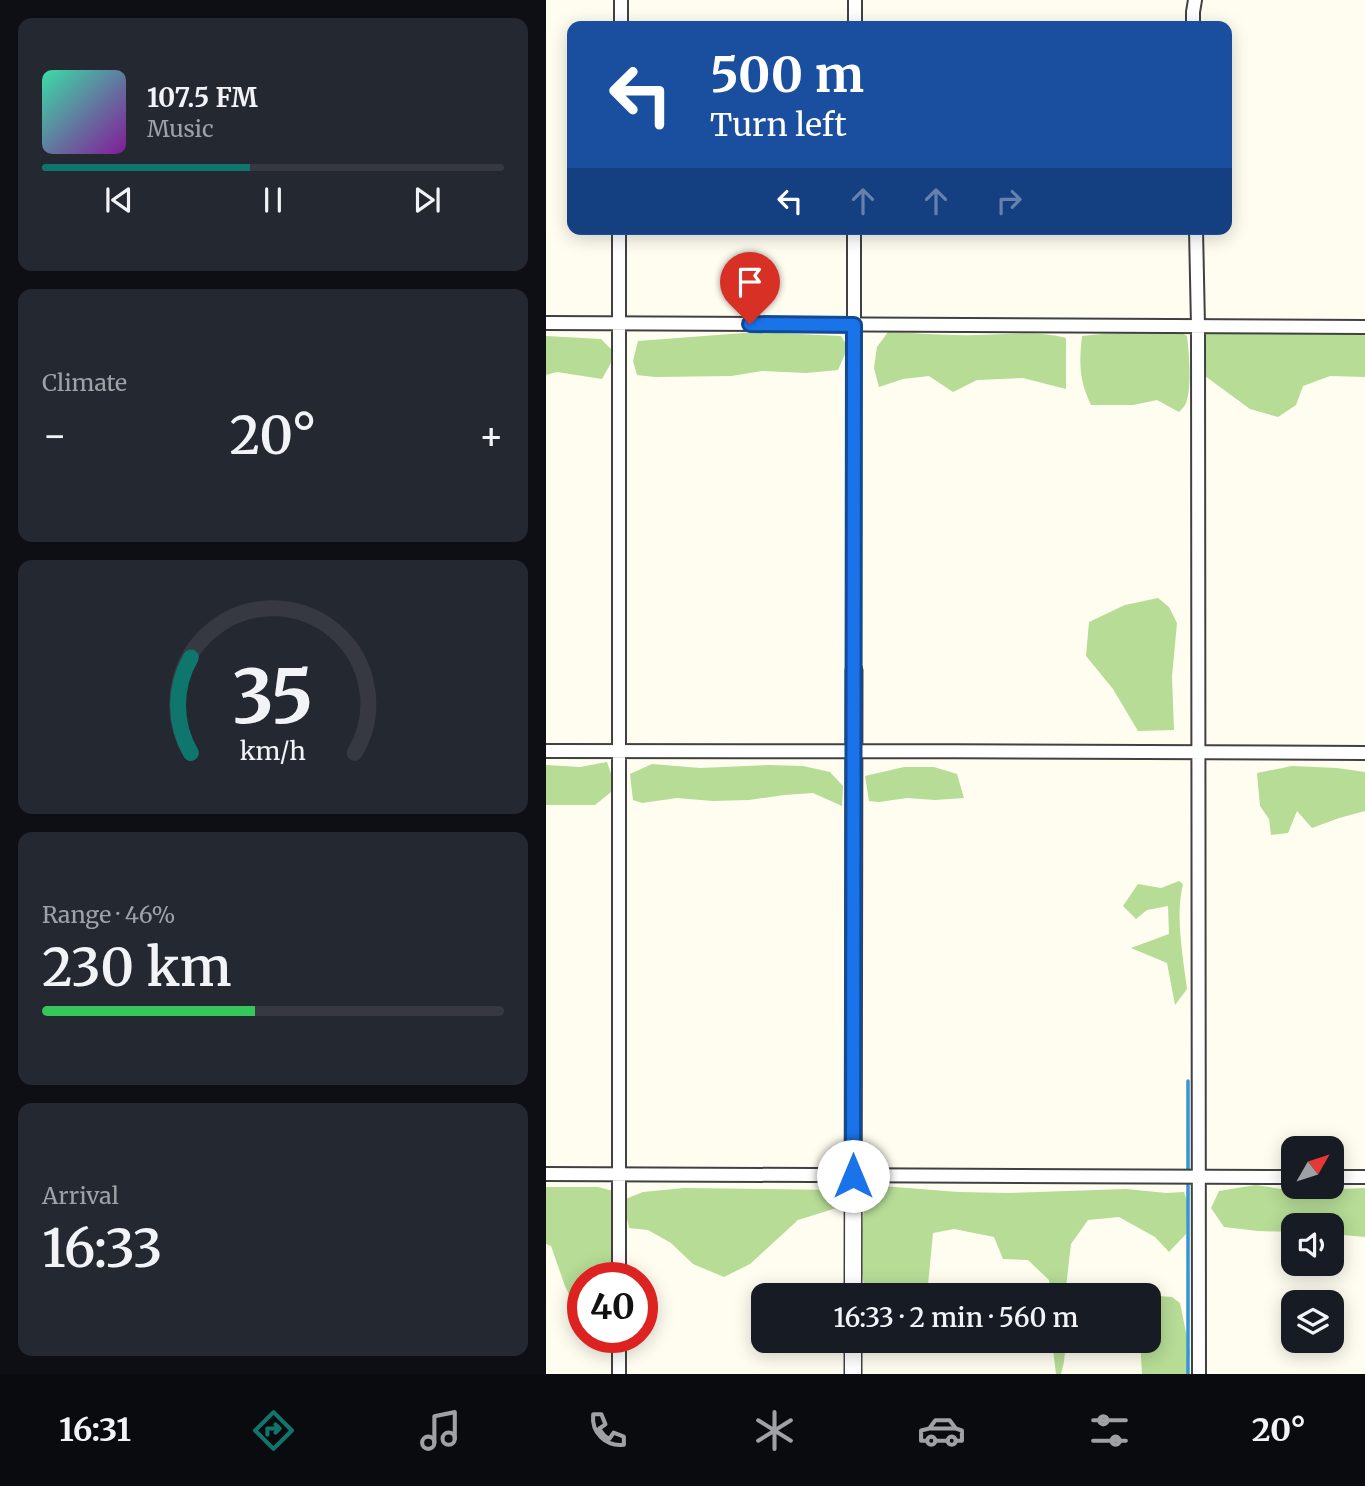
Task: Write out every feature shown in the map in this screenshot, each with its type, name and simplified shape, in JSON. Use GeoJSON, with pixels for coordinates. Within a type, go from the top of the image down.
{"type":"FeatureCollection","features":[{"type":"Feature","properties":{"kind":"street"},"geometry":{"type":"LineString","coordinates":[[621,0],[621,21]]}},
{"type":"Feature","properties":{"kind":"street"},"geometry":{"type":"LineString","coordinates":[[855,0],[855,21]]}},
{"type":"Feature","properties":{"kind":"street"},"geometry":{"type":"LineString","coordinates":[[1193,21],[1195,0]]}},
{"type":"Feature","properties":{"kind":"street"},"geometry":{"type":"LineString","coordinates":[[619,1262],[620,235]]}},
{"type":"Feature","properties":{"kind":"street"},"geometry":{"type":"LineString","coordinates":[[853,1283],[854,235]]}},
{"type":"Feature","properties":{"kind":"street"},"geometry":{"type":"LineString","coordinates":[[1196,235],[1199,1374]]}},
{"type":"Feature","properties":{"kind":"street"},"geometry":{"type":"LineString","coordinates":[[546,323],[1365,327]]}},
{"type":"Feature","properties":{"kind":"street"},"geometry":{"type":"LineString","coordinates":[[546,751],[1365,753]]}},
{"type":"Feature","properties":{"kind":"street"},"geometry":{"type":"LineString","coordinates":[[546,1174],[1281,1177]]}},
{"type":"Feature","properties":{"kind":"street"},"geometry":{"type":"LineString","coordinates":[[1344,1177],[1365,1177]]}},
{"type":"Feature","properties":{"kind":"street"},"geometry":{"type":"LineString","coordinates":[[619,1353],[619,1374]]}},
{"type":"Feature","properties":{"kind":"street"},"geometry":{"type":"LineString","coordinates":[[853,1353],[853,1374]]}},
{"type":"Feature","properties":{"kind":"green space"},"geometry":{"type":"Polygon","coordinates":[[[1202,330],[1365,333],[1365,377],[1330,376],[1303,386],[1296,405],[1278,417],[1250,409],[1205,376],[1200,358],[1202,330]]]}},
{"type":"Feature","properties":{"kind":"green space"},"geometry":{"type":"Polygon","coordinates":[[[1179,331],[1187,336],[1190,370],[1188,396],[1179,412],[1157,400],[1133,405],[1091,405],[1081,371],[1082,336],[1179,331]]]}},
{"type":"Feature","properties":{"kind":"green space"},"geometry":{"type":"Polygon","coordinates":[[[757,332],[841,336],[848,347],[838,370],[806,373],[762,371],[731,376],[637,375],[633,361],[638,341],[757,332]]]}},
{"type":"Feature","properties":{"kind":"green space"},"geometry":{"type":"Polygon","coordinates":[[[888,332],[1033,334],[1066,338],[1066,389],[1023,378],[977,380],[953,392],[929,376],[903,379],[879,387],[874,368],[877,347],[888,332]]]}},
{"type":"Feature","properties":{"kind":"green space"},"geometry":{"type":"Polygon","coordinates":[[[546,336],[601,339],[616,354],[602,379],[557,372],[546,375],[546,336]]]}},
{"type":"Feature","properties":{"kind":"green space"},"geometry":{"type":"Polygon","coordinates":[[[1158,598],[1169,607],[1177,623],[1172,676],[1174,730],[1138,731],[1113,689],[1086,656],[1089,622],[1125,605],[1158,598]]]}},
{"type":"Feature","properties":{"kind":"green space"},"geometry":{"type":"Polygon","coordinates":[[[607,762],[616,788],[595,805],[546,805],[546,765],[580,767],[607,762]]]}},
{"type":"Feature","properties":{"kind":"green space"},"geometry":{"type":"Polygon","coordinates":[[[652,764],[700,768],[803,766],[830,772],[843,786],[842,806],[813,793],[749,800],[677,798],[642,803],[633,800],[630,774],[652,764]]]}},
{"type":"Feature","properties":{"kind":"green space"},"geometry":{"type":"Polygon","coordinates":[[[1292,766],[1365,772],[1365,811],[1312,828],[1297,811],[1288,833],[1271,835],[1269,819],[1260,806],[1257,773],[1292,766]]]}},
{"type":"Feature","properties":{"kind":"green space"},"geometry":{"type":"Polygon","coordinates":[[[904,767],[934,767],[957,774],[964,798],[869,801],[865,776],[904,767]]]}},
{"type":"Feature","properties":{"kind":"green space"},"geometry":{"type":"Polygon","coordinates":[[[1179,881],[1183,884],[1180,922],[1187,989],[1175,1005],[1167,963],[1131,948],[1169,934],[1168,906],[1147,910],[1136,919],[1123,906],[1138,884],[1161,888],[1179,881]]]}},
{"type":"Feature","properties":{"kind":"green space"},"geometry":{"type":"Polygon","coordinates":[[[1256,1185],[1281,1189],[1281,1199],[1344,1199],[1344,1189],[1365,1188],[1365,1237],[1344,1235],[1344,1213],[1281,1213],[1281,1232],[1224,1227],[1211,1208],[1219,1191],[1256,1185]]]}},
{"type":"Feature","properties":{"kind":"green space"},"geometry":{"type":"Polygon","coordinates":[[[882,1186],[958,1192],[1126,1189],[1184,1192],[1188,1203],[1186,1234],[1169,1252],[1155,1237],[1119,1217],[1088,1220],[1071,1244],[1066,1283],[1049,1283],[1028,1260],[1003,1259],[994,1237],[954,1229],[933,1233],[928,1283],[864,1283],[861,1260],[866,1196],[882,1186]]]}},
{"type":"Feature","properties":{"kind":"green space"},"geometry":{"type":"Polygon","coordinates":[[[546,1187],[598,1187],[613,1191],[617,1262],[567,1262],[567,1290],[551,1246],[546,1244],[546,1187]]]}},
{"type":"Feature","properties":{"kind":"green space"},"geometry":{"type":"Polygon","coordinates":[[[684,1188],[839,1190],[846,1205],[798,1220],[750,1264],[724,1277],[693,1264],[671,1243],[648,1230],[629,1228],[623,1200],[643,1192],[684,1188]]]}},
{"type":"Feature","properties":{"kind":"green space"},"geometry":{"type":"Polygon","coordinates":[[[1161,1296],[1172,1297],[1180,1303],[1190,1352],[1187,1374],[1142,1374],[1141,1353],[1161,1353],[1161,1296]]]}},
{"type":"Feature","properties":{"kind":"green space"},"geometry":{"type":"Polygon","coordinates":[[[1053,1353],[1065,1353],[1061,1374],[1056,1374],[1053,1353]]]}},
{"type":"Feature","properties":{"kind":"waterway"},"geometry":{"type":"LineString","coordinates":[[1188,1081],[1188,1374]]}},
{"type":"Feature","properties":{"kind":"route"},"geometry":{"type":"LineString","coordinates":[[750,324],[854,325],[853,1176]]}}]}
